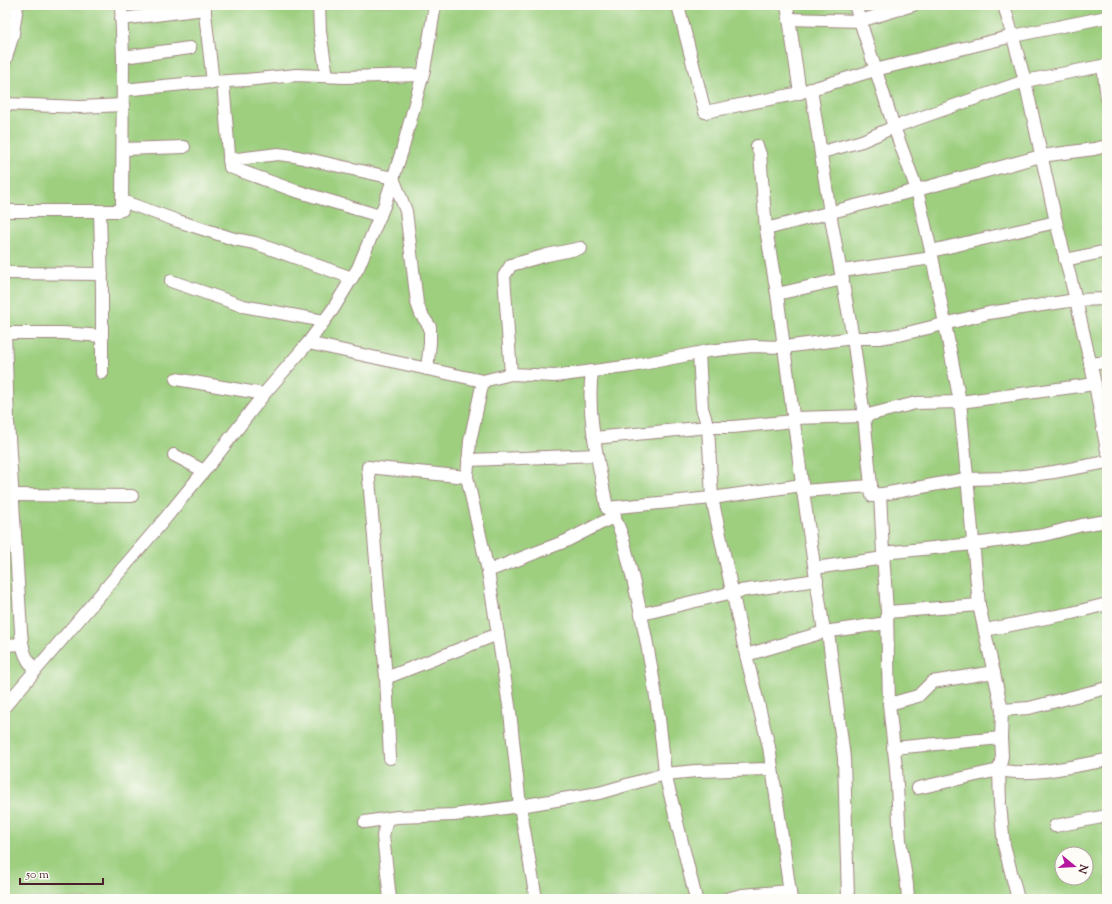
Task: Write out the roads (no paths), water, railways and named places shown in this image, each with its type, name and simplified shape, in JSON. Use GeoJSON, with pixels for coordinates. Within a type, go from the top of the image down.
{"type":"FeatureCollection","features":[{"type":"Feature","properties":{"kind":"street"},"geometry":{"type":"LineString","coordinates":[[5,61],[13,34],[17,5]]}},
{"type":"Feature","properties":{"kind":"street"},"geometry":{"type":"LineString","coordinates":[[5,211],[122,210],[123,57],[121,5]]}},
{"type":"Feature","properties":{"kind":"street"},"geometry":{"type":"LineString","coordinates":[[319,5],[320,32],[327,76]]}},
{"type":"Feature","properties":{"kind":"street"},"geometry":{"type":"LineString","coordinates":[[5,706],[35,669],[159,526],[264,394],[308,343],[352,278],[358,268],[380,216],[402,151],[422,75],[435,5]]}},
{"type":"Feature","properties":{"kind":"street"},"geometry":{"type":"LineString","coordinates":[[678,5],[705,112],[806,91],[876,70],[1014,36],[1107,17]]}},
{"type":"Feature","properties":{"kind":"street"},"geometry":{"type":"LineString","coordinates":[[787,5],[806,91],[822,152],[830,213],[843,275],[853,338],[864,416],[872,496],[966,478],[1007,478],[1054,472],[1107,462]]}},
{"type":"Feature","properties":{"kind":"street"},"geometry":{"type":"LineString","coordinates":[[855,5],[894,127],[917,190],[932,255],[960,402],[979,605],[1002,710],[1002,756],[999,770],[1000,804],[1004,846],[1018,899]]}},
{"type":"Feature","properties":{"kind":"street"},"geometry":{"type":"LineString","coordinates":[[789,19],[860,21],[914,5]]}},
{"type":"Feature","properties":{"kind":"street"},"geometry":{"type":"LineString","coordinates":[[1004,5],[1014,36],[1025,81],[1056,222],[1076,300],[1105,427],[1107,450]]}},
{"type":"Feature","properties":{"kind":"street"},"geometry":{"type":"LineString","coordinates":[[121,19],[205,7],[218,82],[230,167],[293,190],[380,216]]}},
{"type":"Feature","properties":{"kind":"street"},"geometry":{"type":"LineString","coordinates":[[123,57],[190,48]]}},
{"type":"Feature","properties":{"kind":"street"},"geometry":{"type":"LineString","coordinates":[[822,152],[862,141],[894,127],[1025,81],[1105,65],[1107,98]]}},
{"type":"Feature","properties":{"kind":"street"},"geometry":{"type":"LineString","coordinates":[[123,90],[296,75],[344,77],[422,75]]}},
{"type":"Feature","properties":{"kind":"street"},"geometry":{"type":"LineString","coordinates":[[5,104],[80,106],[123,105]]}},
{"type":"Feature","properties":{"kind":"street"},"geometry":{"type":"LineString","coordinates":[[757,146],[760,154],[766,229],[777,294],[803,488],[844,758],[848,899]]}},
{"type":"Feature","properties":{"kind":"street"},"geometry":{"type":"LineString","coordinates":[[766,229],[1041,156],[1107,146]]}},
{"type":"Feature","properties":{"kind":"street"},"geometry":{"type":"LineString","coordinates":[[123,149],[184,147]]}},
{"type":"Feature","properties":{"kind":"street"},"geometry":{"type":"LineString","coordinates":[[230,160],[278,154],[294,156],[393,178]]}},
{"type":"Feature","properties":{"kind":"street"},"geometry":{"type":"LineString","coordinates":[[393,178],[406,211],[416,303],[421,314],[430,327],[428,369]]}},
{"type":"Feature","properties":{"kind":"street"},"geometry":{"type":"LineString","coordinates":[[122,201],[227,237],[255,243],[352,278]]}},
{"type":"Feature","properties":{"kind":"street"},"geometry":{"type":"LineString","coordinates":[[100,211],[102,274],[102,374]]}},
{"type":"Feature","properties":{"kind":"street"},"geometry":{"type":"LineString","coordinates":[[777,294],[843,275],[932,255],[1056,222]]}},
{"type":"Feature","properties":{"kind":"street"},"geometry":{"type":"LineString","coordinates":[[511,374],[504,276],[511,265],[581,248]]}},
{"type":"Feature","properties":{"kind":"street"},"geometry":{"type":"LineString","coordinates":[[1065,260],[1107,251]]}},
{"type":"Feature","properties":{"kind":"street"},"geometry":{"type":"LineString","coordinates":[[5,273],[102,274]]}},
{"type":"Feature","properties":{"kind":"street"},"geometry":{"type":"LineString","coordinates":[[171,281],[243,306],[324,321]]}},
{"type":"Feature","properties":{"kind":"street"},"geometry":{"type":"LineString","coordinates":[[308,343],[483,381],[511,374],[555,376],[632,366],[699,353],[752,346],[784,347],[853,338],[879,338],[945,325],[989,313],[1076,300],[1107,299]]}},
{"type":"Feature","properties":{"kind":"street"},"geometry":{"type":"LineString","coordinates":[[35,669],[28,662],[22,644],[7,444],[5,332],[64,333],[102,336]]}},
{"type":"Feature","properties":{"kind":"street"},"geometry":{"type":"LineString","coordinates":[[699,353],[702,408],[708,427],[712,498],[734,592],[746,655],[769,747],[790,895],[742,895],[726,899]]}},
{"type":"Feature","properties":{"kind":"street"},"geometry":{"type":"LineString","coordinates":[[1090,364],[1107,362]]}},
{"type":"Feature","properties":{"kind":"street"},"geometry":{"type":"LineString","coordinates":[[592,371],[590,387],[594,438],[611,512],[624,544],[642,614],[662,736],[665,774],[696,899]]}},
{"type":"Feature","properties":{"kind":"street"},"geometry":{"type":"LineString","coordinates":[[176,379],[264,394]]}},
{"type":"Feature","properties":{"kind":"street"},"geometry":{"type":"LineString","coordinates":[[483,381],[470,441],[467,477],[488,571],[510,712],[520,806],[536,899]]}},
{"type":"Feature","properties":{"kind":"street"},"geometry":{"type":"LineString","coordinates":[[594,438],[708,427],[733,427],[794,420],[864,416],[916,404],[960,402],[1095,384]]}},
{"type":"Feature","properties":{"kind":"street"},"geometry":{"type":"LineString","coordinates":[[174,455],[204,471]]}},
{"type":"Feature","properties":{"kind":"street"},"geometry":{"type":"LineString","coordinates":[[468,460],[598,455]]}},
{"type":"Feature","properties":{"kind":"street"},"geometry":{"type":"LineString","coordinates":[[390,758],[386,678],[368,467],[467,477]]}},
{"type":"Feature","properties":{"kind":"street"},"geometry":{"type":"LineString","coordinates":[[488,571],[566,541],[611,512],[712,498],[803,488],[871,486]]}},
{"type":"Feature","properties":{"kind":"street"},"geometry":{"type":"LineString","coordinates":[[880,494],[887,617],[889,704],[896,768],[900,840],[908,885],[908,899]]}},
{"type":"Feature","properties":{"kind":"street"},"geometry":{"type":"LineString","coordinates":[[10,499],[132,496]]}},
{"type":"Feature","properties":{"kind":"street"},"geometry":{"type":"LineString","coordinates":[[642,614],[816,574],[884,555],[1044,535],[1082,525],[1107,521]]}},
{"type":"Feature","properties":{"kind":"street"},"geometry":{"type":"LineString","coordinates":[[985,630],[1072,613],[1107,604]]}},
{"type":"Feature","properties":{"kind":"street"},"geometry":{"type":"LineString","coordinates":[[746,655],[826,632],[887,617],[979,605]]}},
{"type":"Feature","properties":{"kind":"street"},"geometry":{"type":"LineString","coordinates":[[386,678],[498,634]]}},
{"type":"Feature","properties":{"kind":"street"},"geometry":{"type":"LineString","coordinates":[[5,645],[22,644]]}},
{"type":"Feature","properties":{"kind":"street"},"geometry":{"type":"LineString","coordinates":[[889,704],[918,696],[932,682],[994,672]]}},
{"type":"Feature","properties":{"kind":"street"},"geometry":{"type":"LineString","coordinates":[[1002,710],[1028,708],[1107,688]]}},
{"type":"Feature","properties":{"kind":"street"},"geometry":{"type":"LineString","coordinates":[[893,748],[1001,738]]}},
{"type":"Feature","properties":{"kind":"street"},"geometry":{"type":"LineString","coordinates":[[918,788],[999,770],[1011,773],[1058,769],[1107,760]]}},
{"type":"Feature","properties":{"kind":"street"},"geometry":{"type":"LineString","coordinates":[[365,822],[397,817],[454,816],[520,806],[599,792],[665,774],[696,771],[772,768]]}},
{"type":"Feature","properties":{"kind":"street"},"geometry":{"type":"LineString","coordinates":[[1056,826],[1107,816]]}},
{"type":"Feature","properties":{"kind":"street"},"geometry":{"type":"LineString","coordinates":[[387,819],[383,836],[390,899]]}}]}
